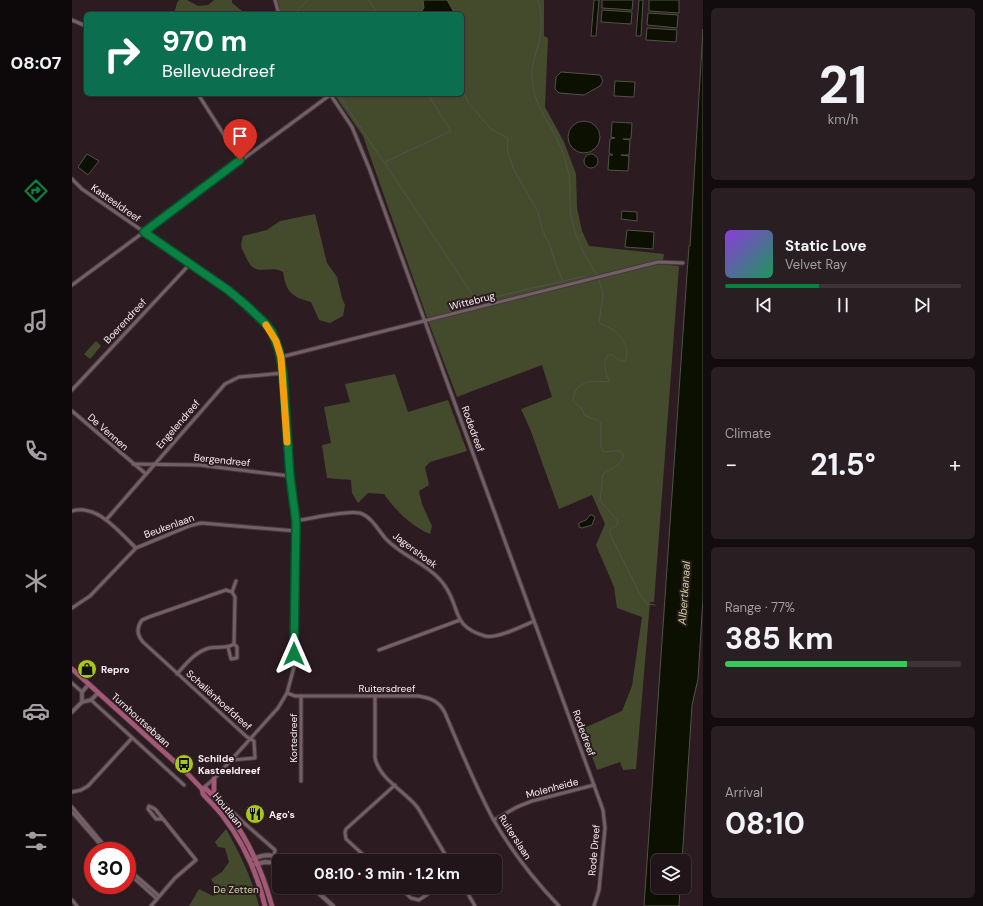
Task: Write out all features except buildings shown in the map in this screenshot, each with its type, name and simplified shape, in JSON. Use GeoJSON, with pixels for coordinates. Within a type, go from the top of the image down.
{"type":"FeatureCollection","features":[{"type":"Feature","properties":{"kind":"main road","name":"Turnhoutsebaan"},"geometry":{"type":"LineString","coordinates":[[72,669],[202,789]]}},
{"type":"Feature","properties":{"kind":"main road"},"geometry":{"type":"LineString","coordinates":[[214,779],[214,797]]}},
{"type":"Feature","properties":{"kind":"main road","name":"Houtlaan"},"geometry":{"type":"LineString","coordinates":[[202,789],[206,789],[214,797],[239,829],[257,861],[272,906]]}},
{"type":"Feature","properties":{"kind":"main road","name":"Houtlaan"},"geometry":{"type":"LineString","coordinates":[[202,789],[203,794],[222,815],[237,836],[251,863],[266,906]]}},
{"type":"Feature","properties":{"kind":"main road"},"geometry":{"type":"LineString","coordinates":[[257,861],[263,855],[272,856]]}},
{"type":"Feature","properties":{"kind":"main road"},"geometry":{"type":"LineString","coordinates":[[251,863],[257,861],[272,862]]}},
{"type":"Feature","properties":{"kind":"main road"},"geometry":{"type":"LineString","coordinates":[[320,894],[333,906]]}},
{"type":"Feature","properties":{"kind":"street"},"geometry":{"type":"LineString","coordinates":[[275,0],[278,12]]}},
{"type":"Feature","properties":{"kind":"street"},"geometry":{"type":"LineString","coordinates":[[72,20],[84,25]]}},
{"type":"Feature","properties":{"kind":"street"},"geometry":{"type":"LineString","coordinates":[[199,96],[240,160]]}},
{"type":"Feature","properties":{"kind":"street"},"geometry":{"type":"LineString","coordinates":[[72,285],[327,96]]}},
{"type":"Feature","properties":{"kind":"street","name":"Rodedreef"},"geometry":{"type":"LineString","coordinates":[[331,96],[348,120],[355,134],[590,773]]}},
{"type":"Feature","properties":{"kind":"street","name":"Kasteeldreef"},"geometry":{"type":"LineString","coordinates":[[72,179],[82,189],[228,290],[265,323],[276,341],[281,357],[290,476],[296,521],[294,667],[287,693],[278,708],[214,779],[202,789]]}},
{"type":"Feature","properties":{"kind":"street","name":"Wittebrug"},"geometry":{"type":"LineString","coordinates":[[281,357],[658,262],[684,263]]}},
{"type":"Feature","properties":{"kind":"street","name":"Boerendreef"},"geometry":{"type":"LineString","coordinates":[[72,390],[190,264]]}},
{"type":"Feature","properties":{"kind":"street","name":"Engelendreef"},"geometry":{"type":"LineString","coordinates":[[106,520],[225,384],[239,377],[283,373]]}},
{"type":"Feature","properties":{"kind":"street","name":"De Vennen"},"geometry":{"type":"LineString","coordinates":[[72,411],[146,474]]}},
{"type":"Feature","properties":{"kind":"street"},"geometry":{"type":"LineString","coordinates":[[133,464],[153,465]]}},
{"type":"Feature","properties":{"kind":"street","name":"Bergendreef"},"geometry":{"type":"LineString","coordinates":[[153,465],[199,465],[290,476]]}},
{"type":"Feature","properties":{"kind":"street"},"geometry":{"type":"LineString","coordinates":[[72,511],[81,509],[100,514],[136,548]]}},
{"type":"Feature","properties":{"kind":"street","name":"Jagershoek"},"geometry":{"type":"LineString","coordinates":[[296,521],[349,513],[361,514],[367,517],[388,540],[439,578],[446,587],[460,620]]}},
{"type":"Feature","properties":{"kind":"street","name":"Beukenlaan"},"geometry":{"type":"LineString","coordinates":[[72,608],[90,596],[136,548],[195,524],[296,531]]}},
{"type":"Feature","properties":{"kind":"street"},"geometry":{"type":"LineString","coordinates":[[228,647],[231,659],[237,658],[237,647],[234,644],[235,598],[232,592],[236,581]]}},
{"type":"Feature","properties":{"kind":"street","name":"Schaliënhoefdreef"},"geometry":{"type":"LineString","coordinates":[[232,592],[226,590],[148,617],[139,623],[139,638],[177,674],[251,739]]}},
{"type":"Feature","properties":{"kind":"street"},"geometry":{"type":"LineString","coordinates":[[379,650],[460,620],[467,628],[491,637],[534,621]]}},
{"type":"Feature","properties":{"kind":"street","name":"Schaliënhoefdreef"},"geometry":{"type":"LineString","coordinates":[[177,674],[194,656],[205,650],[217,647],[228,647],[234,644]]}},
{"type":"Feature","properties":{"kind":"street"},"geometry":{"type":"LineString","coordinates":[[72,683],[82,692]]}},
{"type":"Feature","properties":{"kind":"street"},"geometry":{"type":"LineString","coordinates":[[82,702],[82,692],[88,684]]}},
{"type":"Feature","properties":{"kind":"street"},"geometry":{"type":"LineString","coordinates":[[72,712],[82,702],[91,700],[98,693]]}},
{"type":"Feature","properties":{"kind":"street","name":"Ruitersdreef"},"geometry":{"type":"LineString","coordinates":[[287,693],[295,696],[418,696],[432,699],[442,706],[469,768]]}},
{"type":"Feature","properties":{"kind":"street","name":"Kortedreef"},"geometry":{"type":"LineString","coordinates":[[301,696],[301,781]]}},
{"type":"Feature","properties":{"kind":"street"},"geometry":{"type":"LineString","coordinates":[[375,696],[375,758],[380,771],[418,808],[445,854]]}},
{"type":"Feature","properties":{"kind":"street","name":"Turnhoutsebaan"},"geometry":{"type":"LineString","coordinates":[[91,700],[184,785]]}},
{"type":"Feature","properties":{"kind":"street"},"geometry":{"type":"LineString","coordinates":[[72,792],[81,790],[88,786],[132,738]]}},
{"type":"Feature","properties":{"kind":"street"},"geometry":{"type":"LineString","coordinates":[[231,760],[255,758],[254,740],[251,739]]}},
{"type":"Feature","properties":{"kind":"street","name":"Ruiterslaan"},"geometry":{"type":"LineString","coordinates":[[469,768],[494,820],[530,873],[559,906]]}},
{"type":"Feature","properties":{"kind":"street","name":"Rode Dreef"},"geometry":{"type":"LineString","coordinates":[[590,773],[602,810],[605,828],[598,890],[594,906]]}},
{"type":"Feature","properties":{"kind":"street","name":"Molenheide"},"geometry":{"type":"LineString","coordinates":[[494,820],[517,807],[532,801],[594,785]]}},
{"type":"Feature","properties":{"kind":"street"},"geometry":{"type":"LineString","coordinates":[[362,854],[346,839],[346,829],[395,786]]}},
{"type":"Feature","properties":{"kind":"street"},"geometry":{"type":"LineString","coordinates":[[225,804],[275,850],[274,854]]}},
{"type":"Feature","properties":{"kind":"street"},"geometry":{"type":"LineString","coordinates":[[72,806],[100,842]]}},
{"type":"Feature","properties":{"kind":"street"},"geometry":{"type":"LineString","coordinates":[[151,906],[175,878],[196,860],[155,809],[149,806],[148,809],[156,819],[162,819]]}},
{"type":"Feature","properties":{"kind":"street"},"geometry":{"type":"LineString","coordinates":[[72,812],[87,826]]}},
{"type":"Feature","properties":{"kind":"street"},"geometry":{"type":"LineString","coordinates":[[136,878],[158,898]]}},
{"type":"Feature","properties":{"kind":"street"},"geometry":{"type":"LineString","coordinates":[[407,894],[411,898],[419,900],[428,894]]}},
{"type":"Feature","properties":{"kind":"street"},"geometry":{"type":"LineString","coordinates":[[468,894],[475,906]]}},
{"type":"Feature","properties":{"kind":"street"},"geometry":{"type":"LineString","coordinates":[[72,900],[77,906]]}},
{"type":"Feature","properties":{"kind":"green space"},"geometry":{"type":"Polygon","coordinates":[[[179,0],[187,0],[198,6],[208,5],[214,0],[232,0],[232,3],[243,12],[175,12],[179,0]]]}},
{"type":"Feature","properties":{"kind":"green space"},"geometry":{"type":"Polygon","coordinates":[[[275,0],[423,0],[424,8],[421,12],[279,12],[275,0]]]}},
{"type":"Feature","properties":{"kind":"green space"},"geometry":{"type":"Polygon","coordinates":[[[447,0],[544,0],[544,36],[548,38],[545,107],[564,142],[576,174],[577,208],[582,231],[589,246],[664,254],[663,260],[601,274],[603,278],[658,264],[679,266],[654,602],[650,602],[636,769],[623,770],[620,762],[597,770],[582,729],[622,711],[632,686],[642,617],[617,608],[614,587],[596,545],[605,524],[592,495],[559,509],[530,429],[521,409],[552,397],[542,365],[457,397],[429,323],[363,136],[335,96],[464,96],[464,12],[454,12],[447,0]]]}},
{"type":"Feature","properties":{"kind":"green space"},"geometry":{"type":"Polygon","coordinates":[[[315,214],[327,263],[337,277],[345,305],[343,316],[330,323],[319,320],[311,302],[299,298],[288,289],[283,272],[272,269],[262,270],[253,268],[242,247],[243,236],[267,230],[280,221],[315,214]]]}},
{"type":"Feature","properties":{"kind":"green space"},"geometry":{"type":"Polygon","coordinates":[[[96,341],[101,346],[90,359],[84,354],[96,341]]]}},
{"type":"Feature","properties":{"kind":"green space"},"geometry":{"type":"Polygon","coordinates":[[[395,374],[408,412],[448,400],[467,451],[430,462],[425,467],[429,485],[419,491],[422,504],[432,526],[430,534],[416,527],[404,517],[384,494],[368,493],[358,503],[352,493],[351,480],[327,478],[322,445],[331,443],[324,407],[350,402],[345,384],[395,374]]]}},
{"type":"Feature","properties":{"kind":"green space","name":"De Zetten"},"geometry":{"type":"Polygon","coordinates":[[[226,829],[245,866],[259,906],[189,906],[199,889],[213,896],[219,892],[211,879],[222,872],[229,862],[225,848],[218,847],[215,842],[226,829]]]}},
{"type":"Feature","properties":{"kind":"water"},"geometry":{"type":"Polygon","coordinates":[[[423,0],[447,0],[454,12],[421,12],[424,8],[423,0]]]}},
{"type":"Feature","properties":{"kind":"water"},"geometry":{"type":"Polygon","coordinates":[[[594,0],[599,0],[596,36],[591,36],[594,0]]]}},
{"type":"Feature","properties":{"kind":"water"},"geometry":{"type":"Polygon","coordinates":[[[602,0],[633,0],[632,10],[602,8],[602,0]]]}},
{"type":"Feature","properties":{"kind":"water"},"geometry":{"type":"Polygon","coordinates":[[[639,0],[643,0],[641,36],[636,36],[639,0]]]}},
{"type":"Feature","properties":{"kind":"water"},"geometry":{"type":"Polygon","coordinates":[[[649,0],[679,0],[679,13],[649,11],[649,0]]]}},
{"type":"Feature","properties":{"kind":"water"},"geometry":{"type":"Polygon","coordinates":[[[602,10],[632,12],[631,24],[601,22],[602,10]]]}},
{"type":"Feature","properties":{"kind":"water"},"geometry":{"type":"Polygon","coordinates":[[[648,13],[678,15],[677,28],[647,25],[648,13]]]}},
{"type":"Feature","properties":{"kind":"water"},"geometry":{"type":"Polygon","coordinates":[[[647,28],[677,30],[676,42],[646,40],[647,28]]]}},
{"type":"Feature","properties":{"kind":"water","name":"Albertkanaal"},"geometry":{"type":"Polygon","coordinates":[[[703,29],[703,598],[698,679],[692,705],[682,854],[651,854],[651,894],[680,894],[679,906],[644,906],[687,274],[703,29]]]}},
{"type":"Feature","properties":{"kind":"water"},"geometry":{"type":"Polygon","coordinates":[[[561,72],[600,75],[603,81],[600,86],[584,95],[559,93],[555,89],[556,77],[561,72]]]}},
{"type":"Feature","properties":{"kind":"water"},"geometry":{"type":"Polygon","coordinates":[[[615,81],[635,82],[634,97],[614,96],[615,81]]]}},
{"type":"Feature","properties":{"kind":"water"},"geometry":{"type":"Polygon","coordinates":[[[581,121],[587,121],[597,128],[600,137],[599,143],[593,150],[587,153],[581,153],[571,146],[568,140],[568,134],[575,124],[581,121]]]}},
{"type":"Feature","properties":{"kind":"water"},"geometry":{"type":"Polygon","coordinates":[[[612,122],[632,123],[631,139],[623,139],[630,140],[629,155],[621,155],[629,156],[628,171],[608,170],[609,155],[613,155],[609,153],[610,139],[615,138],[611,137],[612,122]]]}},
{"type":"Feature","properties":{"kind":"water"},"geometry":{"type":"Polygon","coordinates":[[[87,154],[99,161],[88,175],[78,167],[87,154]]]}},
{"type":"Feature","properties":{"kind":"water"},"geometry":{"type":"Polygon","coordinates":[[[588,154],[594,154],[598,158],[598,164],[594,168],[588,168],[584,164],[584,158],[588,154]]]}},
{"type":"Feature","properties":{"kind":"water"},"geometry":{"type":"Polygon","coordinates":[[[622,211],[637,212],[637,221],[621,219],[622,211]]]}},
{"type":"Feature","properties":{"kind":"water"},"geometry":{"type":"Polygon","coordinates":[[[627,230],[654,232],[653,249],[625,247],[627,230]]]}},
{"type":"Feature","properties":{"kind":"water"},"geometry":{"type":"Polygon","coordinates":[[[590,515],[595,517],[592,525],[582,528],[579,527],[579,523],[586,520],[590,515]]]}},
{"type":"Feature","properties":{"kind":"waterway"},"geometry":{"type":"LineString","coordinates":[[296,12],[308,0]]}},
{"type":"Feature","properties":{"kind":"waterway"},"geometry":{"type":"LineString","coordinates":[[369,0],[377,12]]}},
{"type":"Feature","properties":{"kind":"waterway"},"geometry":{"type":"LineString","coordinates":[[538,0],[541,16],[541,32],[532,67],[533,87],[539,107],[559,142],[569,173],[571,216],[579,243],[598,276]]}},
{"type":"Feature","properties":{"kind":"waterway"},"geometry":{"type":"LineString","coordinates":[[464,94],[468,102],[491,129],[508,138],[507,148],[509,156]]}},
{"type":"Feature","properties":{"kind":"waterway"},"geometry":{"type":"LineString","coordinates":[[339,96],[477,301],[585,276]]}},
{"type":"Feature","properties":{"kind":"waterway"},"geometry":{"type":"LineString","coordinates":[[385,162],[451,131],[429,96]]}},
{"type":"Feature","properties":{"kind":"waterway"},"geometry":{"type":"LineString","coordinates":[[510,158],[513,168],[538,212],[542,229],[551,248],[563,281]]}},
{"type":"Feature","properties":{"kind":"waterway"},"geometry":{"type":"LineString","coordinates":[[599,279],[603,295],[599,322],[614,330],[619,335],[625,346],[627,354],[625,361],[621,361],[612,355],[608,355],[605,361],[605,370],[609,380],[607,382],[595,381],[584,383],[576,389],[573,401],[581,408],[584,414],[598,420],[601,423],[601,447],[603,451],[622,452],[623,456],[620,463],[603,474],[600,501],[618,521],[617,525],[610,530],[611,536],[639,592],[647,604],[655,605]]}},
{"type":"Feature","properties":{"kind":"slow traffic"},"geometry":{"type":"LineString","coordinates":[[266,325],[272,332],[281,357],[287,442]]}},
{"type":"Feature","properties":{"kind":"place","name":"Repro"},"geometry":{"type":"Point","coordinates":[87,669]}},
{"type":"Feature","properties":{"kind":"place","name":"Schilde Kasteeldreef"},"geometry":{"type":"Point","coordinates":[184,764]}},
{"type":"Feature","properties":{"kind":"place","name":"Ago's"},"geometry":{"type":"Point","coordinates":[255,814]}},
{"type":"Feature","properties":{"kind":"route"},"geometry":{"type":"LineString","coordinates":[[240,160],[144,232],[228,290],[265,323],[272,332],[276,341],[281,357],[283,373],[290,476],[296,521],[294,654]]}}]}
